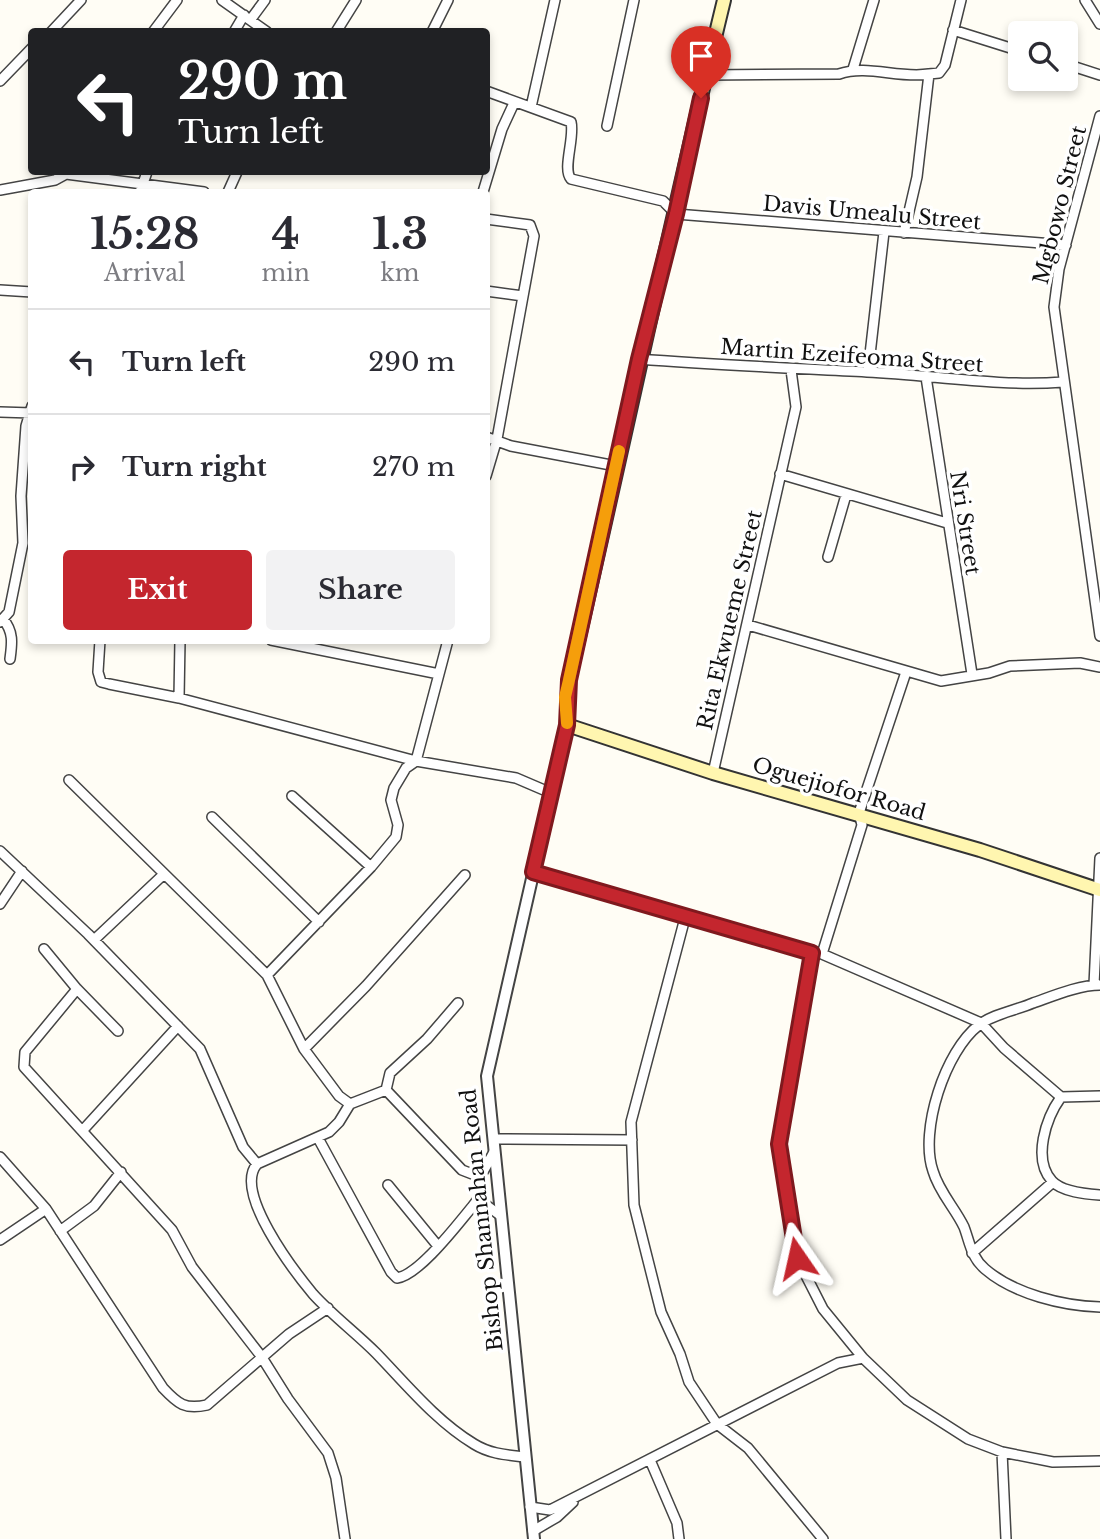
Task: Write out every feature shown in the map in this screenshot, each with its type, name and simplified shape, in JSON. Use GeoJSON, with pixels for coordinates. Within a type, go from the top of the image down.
{"type":"FeatureCollection","features":[{"type":"Feature","properties":{"kind":"main road","name":"Bishop Shannahan Road"},"geometry":{"type":"LineString","coordinates":[[567,725],[569,680],[639,359],[676,214],[724,0]]}},
{"type":"Feature","properties":{"kind":"main road","name":"Oguejiofor Road"},"geometry":{"type":"LineString","coordinates":[[567,725],[713,773],[859,813],[1099,890]]}},
{"type":"Feature","properties":{"kind":"street"},"geometry":{"type":"LineString","coordinates":[[55,28],[81,0]]}},
{"type":"Feature","properties":{"kind":"street"},"geometry":{"type":"LineString","coordinates":[[156,28],[177,0]]}},
{"type":"Feature","properties":{"kind":"street"},"geometry":{"type":"LineString","coordinates":[[222,0],[262,28]]}},
{"type":"Feature","properties":{"kind":"street"},"geometry":{"type":"LineString","coordinates":[[238,28],[265,0]]}},
{"type":"Feature","properties":{"kind":"street"},"geometry":{"type":"LineString","coordinates":[[338,28],[356,0]]}},
{"type":"Feature","properties":{"kind":"street"},"geometry":{"type":"LineString","coordinates":[[434,28],[448,0]]}},
{"type":"Feature","properties":{"kind":"street"},"geometry":{"type":"LineString","coordinates":[[531,107],[555,0]]}},
{"type":"Feature","properties":{"kind":"street"},"geometry":{"type":"LineString","coordinates":[[607,126],[634,0]]}},
{"type":"Feature","properties":{"kind":"street"},"geometry":{"type":"LineString","coordinates":[[853,69],[874,0]]}},
{"type":"Feature","properties":{"kind":"street"},"geometry":{"type":"LineString","coordinates":[[706,75],[839,74],[853,69],[909,77],[939,73],[945,65],[961,0]]}},
{"type":"Feature","properties":{"kind":"street"},"geometry":{"type":"LineString","coordinates":[[1085,0],[1100,24]]}},
{"type":"Feature","properties":{"kind":"street"},"geometry":{"type":"LineString","coordinates":[[953,30],[1008,47]]}},
{"type":"Feature","properties":{"kind":"street"},"geometry":{"type":"LineString","coordinates":[[2,74],[28,51]]}},
{"type":"Feature","properties":{"kind":"street"},"geometry":{"type":"LineString","coordinates":[[1078,68],[1100,75]]}},
{"type":"Feature","properties":{"kind":"street"},"geometry":{"type":"LineString","coordinates":[[904,233],[916,177],[929,74]]}},
{"type":"Feature","properties":{"kind":"street"},"geometry":{"type":"LineString","coordinates":[[490,94],[571,122],[573,136],[566,170],[571,179],[663,201],[676,214]]}},
{"type":"Feature","properties":{"kind":"street"},"geometry":{"type":"LineString","coordinates":[[490,158],[514,103]]}},
{"type":"Feature","properties":{"kind":"street","name":"Mgbowo Street"},"geometry":{"type":"LineString","coordinates":[[1100,116],[1066,245],[1054,307],[1100,636]]}},
{"type":"Feature","properties":{"kind":"street"},"geometry":{"type":"LineString","coordinates":[[0,190],[55,180],[63,175]]}},
{"type":"Feature","properties":{"kind":"street"},"geometry":{"type":"LineString","coordinates":[[83,175],[186,189]]}},
{"type":"Feature","properties":{"kind":"street"},"geometry":{"type":"LineString","coordinates":[[141,189],[146,175]]}},
{"type":"Feature","properties":{"kind":"street"},"geometry":{"type":"LineString","coordinates":[[54,189],[55,180]]}},
{"type":"Feature","properties":{"kind":"street","name":"Davis Umealu Street"},"geometry":{"type":"LineString","coordinates":[[676,214],[1066,245]]}},
{"type":"Feature","properties":{"kind":"street"},"geometry":{"type":"LineString","coordinates":[[490,220],[530,225],[534,229],[523,296],[491,438],[500,444],[616,466]]}},
{"type":"Feature","properties":{"kind":"street"},"geometry":{"type":"LineString","coordinates":[[868,372],[884,232]]}},
{"type":"Feature","properties":{"kind":"street"},"geometry":{"type":"LineString","coordinates":[[0,290],[28,292]]}},
{"type":"Feature","properties":{"kind":"street"},"geometry":{"type":"LineString","coordinates":[[490,292],[523,296]]}},
{"type":"Feature","properties":{"kind":"street","name":"Martin Ezeifeoma Street"},"geometry":{"type":"LineString","coordinates":[[639,359],[791,370],[868,372],[1007,384],[1063,382]]}},
{"type":"Feature","properties":{"kind":"street","name":"Rita Ekwueme Street"},"geometry":{"type":"LineString","coordinates":[[713,773],[796,407],[791,370]]}},
{"type":"Feature","properties":{"kind":"street","name":"Nri Street"},"geometry":{"type":"LineString","coordinates":[[926,377],[972,674]]}},
{"type":"Feature","properties":{"kind":"street"},"geometry":{"type":"LineString","coordinates":[[0,412],[28,410]]}},
{"type":"Feature","properties":{"kind":"street"},"geometry":{"type":"LineString","coordinates":[[10,659],[10,627],[2,621],[9,612],[27,543],[21,496],[28,436]]}},
{"type":"Feature","properties":{"kind":"street"},"geometry":{"type":"LineString","coordinates":[[780,474],[947,523]]}},
{"type":"Feature","properties":{"kind":"street"},"geometry":{"type":"LineString","coordinates":[[828,557],[846,495]]}},
{"type":"Feature","properties":{"kind":"street"},"geometry":{"type":"LineString","coordinates":[[748,625],[941,681],[989,673],[1010,666],[1080,663],[1100,667]]}},
{"type":"Feature","properties":{"kind":"street"},"geometry":{"type":"LineString","coordinates":[[100,644],[98,672],[101,682],[179,698],[416,761],[516,778],[551,793]]}},
{"type":"Feature","properties":{"kind":"street"},"geometry":{"type":"LineString","coordinates":[[179,698],[180,644]]}},
{"type":"Feature","properties":{"kind":"street"},"geometry":{"type":"LineString","coordinates":[[291,644],[439,674]]}},
{"type":"Feature","properties":{"kind":"street"},"geometry":{"type":"LineString","coordinates":[[267,975],[371,867],[399,831],[392,808],[394,788],[405,768],[416,761],[447,644]]}},
{"type":"Feature","properties":{"kind":"street"},"geometry":{"type":"LineString","coordinates":[[906,672],[859,813],[862,825],[817,954],[779,1144],[797,1258],[823,1309],[863,1358],[916,1406],[968,1439],[1002,1452],[1053,1462],[1100,1461]]}},
{"type":"Feature","properties":{"kind":"street","name":"Bishop Shannahan Road"},"geometry":{"type":"LineString","coordinates":[[533,1535],[487,1076],[536,872],[567,725]]}},
{"type":"Feature","properties":{"kind":"street"},"geometry":{"type":"LineString","coordinates":[[69,780],[267,975],[304,1049],[339,1096],[350,1104]]}},
{"type":"Feature","properties":{"kind":"street"},"geometry":{"type":"LineString","coordinates":[[292,796],[371,867]]}},
{"type":"Feature","properties":{"kind":"street"},"geometry":{"type":"LineString","coordinates":[[212,817],[319,922]]}},
{"type":"Feature","properties":{"kind":"street"},"geometry":{"type":"LineString","coordinates":[[0,851],[94,940],[200,1049],[243,1147],[257,1164]]}},
{"type":"Feature","properties":{"kind":"street"},"geometry":{"type":"LineString","coordinates":[[1100,858],[1097,985],[981,1023],[971,1032],[948,1070],[928,1130],[927,1149],[933,1173],[964,1227],[972,1253],[985,1269],[1002,1280],[1055,1303],[1100,1307]]}},
{"type":"Feature","properties":{"kind":"street"},"geometry":{"type":"LineString","coordinates":[[0,904],[22,871]]}},
{"type":"Feature","properties":{"kind":"street"},"geometry":{"type":"LineString","coordinates":[[536,872],[685,918],[817,954],[981,1023],[1004,1048],[1061,1097],[1100,1096]]}},
{"type":"Feature","properties":{"kind":"street"},"geometry":{"type":"LineString","coordinates":[[94,940],[164,874]]}},
{"type":"Feature","properties":{"kind":"street"},"geometry":{"type":"LineString","coordinates":[[304,1049],[366,986],[465,875]]}},
{"type":"Feature","properties":{"kind":"street"},"geometry":{"type":"LineString","coordinates":[[685,918],[631,1122],[634,1205],[661,1312],[689,1382],[717,1424],[748,1448],[823,1539]]}},
{"type":"Feature","properties":{"kind":"street"},"geometry":{"type":"LineString","coordinates":[[44,949],[77,989],[118,1031]]}},
{"type":"Feature","properties":{"kind":"street"},"geometry":{"type":"LineString","coordinates":[[77,989],[25,1052],[24,1067],[172,1230],[192,1267],[261,1356],[288,1399],[328,1452],[336,1478],[345,1539]]}},
{"type":"Feature","properties":{"kind":"street"},"geometry":{"type":"LineString","coordinates":[[458,1003],[427,1039],[390,1073],[386,1079],[386,1090],[462,1170],[480,1177]]}},
{"type":"Feature","properties":{"kind":"street"},"geometry":{"type":"LineString","coordinates":[[83,1130],[178,1026]]}},
{"type":"Feature","properties":{"kind":"street"},"geometry":{"type":"LineString","coordinates":[[386,1090],[350,1104],[340,1122],[318,1138],[257,1164],[250,1179],[262,1221],[288,1262],[328,1308],[431,1409],[474,1444],[494,1454],[525,1457]]}},
{"type":"Feature","properties":{"kind":"street"},"geometry":{"type":"LineString","coordinates":[[1061,1097],[1048,1123],[1043,1152],[1053,1182],[1065,1188],[1100,1195]]}},
{"type":"Feature","properties":{"kind":"street"},"geometry":{"type":"LineString","coordinates":[[318,1138],[391,1272],[397,1278],[407,1277],[478,1199],[480,1177],[494,1152]]}},
{"type":"Feature","properties":{"kind":"street"},"geometry":{"type":"LineString","coordinates":[[495,1139],[632,1140]]}},
{"type":"Feature","properties":{"kind":"street"},"geometry":{"type":"LineString","coordinates":[[0,1157],[46,1209],[163,1388],[179,1405],[191,1409],[207,1405],[261,1356],[328,1308]]}},
{"type":"Feature","properties":{"kind":"street"},"geometry":{"type":"LineString","coordinates":[[60,1231],[94,1206],[121,1172]]}},
{"type":"Feature","properties":{"kind":"street"},"geometry":{"type":"LineString","coordinates":[[972,1253],[1053,1182]]}},
{"type":"Feature","properties":{"kind":"street"},"geometry":{"type":"LineString","coordinates":[[388,1185],[438,1245]]}},
{"type":"Feature","properties":{"kind":"street"},"geometry":{"type":"LineString","coordinates":[[478,1199],[501,1216]]}},
{"type":"Feature","properties":{"kind":"street"},"geometry":{"type":"LineString","coordinates":[[0,1240],[46,1209]]}},
{"type":"Feature","properties":{"kind":"street"},"geometry":{"type":"LineString","coordinates":[[530,1507],[550,1510],[838,1363],[863,1358]]}},
{"type":"Feature","properties":{"kind":"street"},"geometry":{"type":"LineString","coordinates":[[1002,1452],[1006,1539]]}},
{"type":"Feature","properties":{"kind":"street"},"geometry":{"type":"LineString","coordinates":[[650,1460],[677,1523],[679,1539]]}},
{"type":"Feature","properties":{"kind":"street"},"geometry":{"type":"LineString","coordinates":[[533,1535],[579,1496]]}},
{"type":"Feature","properties":{"kind":"slow traffic"},"geometry":{"type":"LineString","coordinates":[[567,723],[565,697],[619,451]]}},
{"type":"Feature","properties":{"kind":"route"},"geometry":{"type":"LineString","coordinates":[[701,98],[676,214],[639,359],[565,697],[567,725],[533,872],[812,953],[806,972],[779,1144],[797,1258]]}}]}
